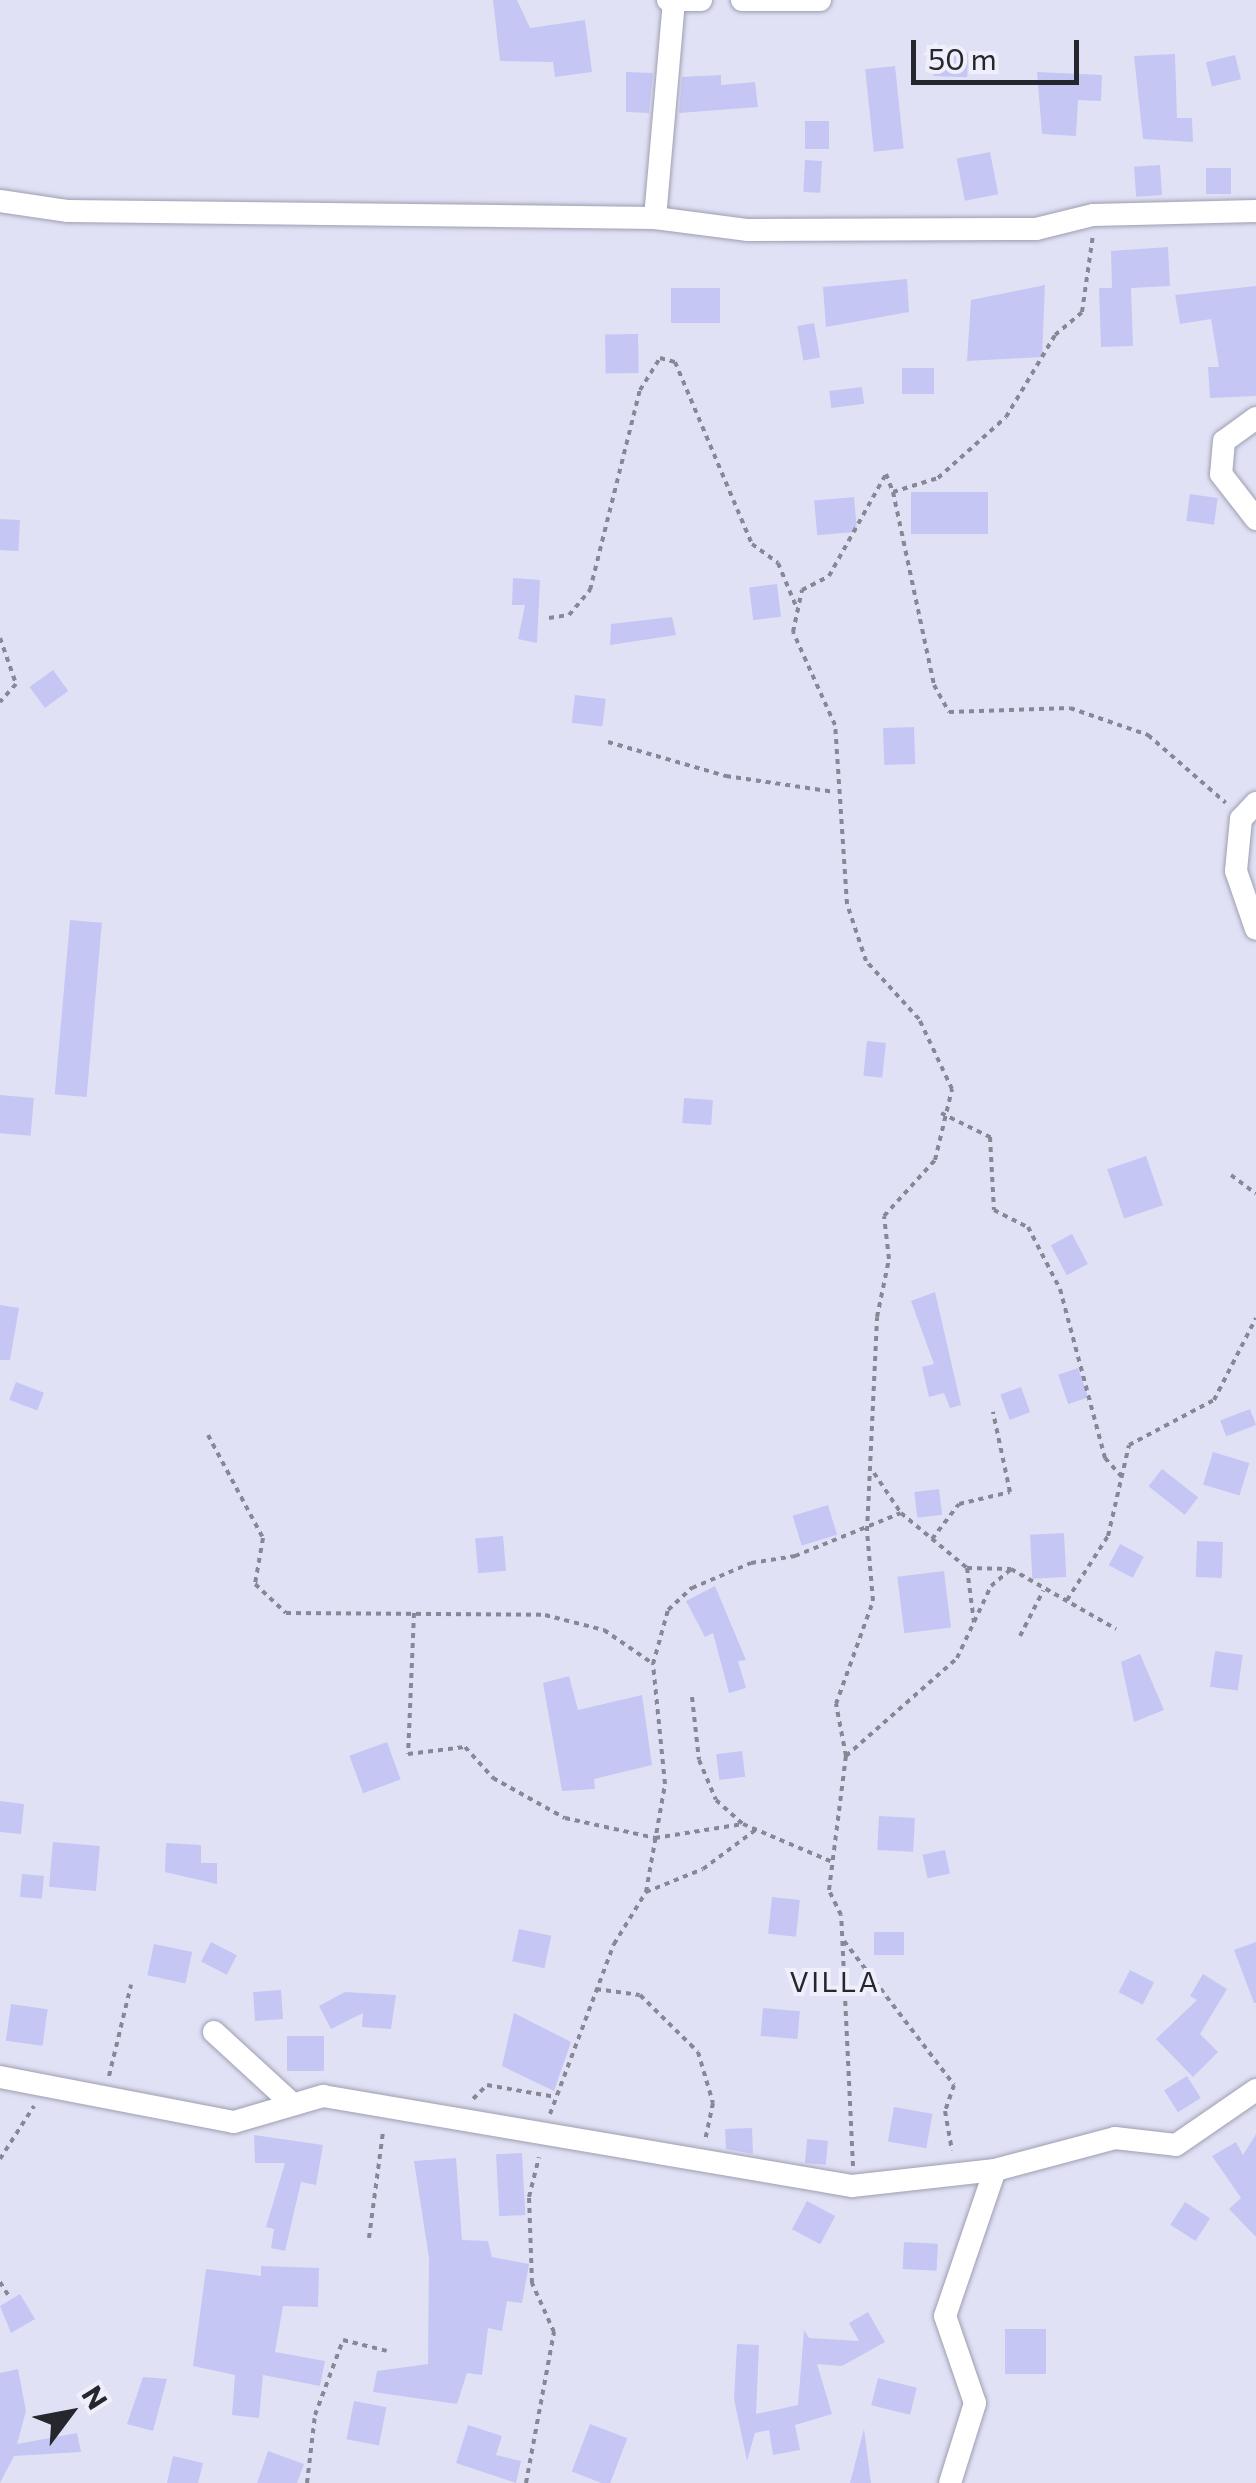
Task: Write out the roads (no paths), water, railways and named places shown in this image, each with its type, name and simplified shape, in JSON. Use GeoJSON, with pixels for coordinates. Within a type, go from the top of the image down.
{"type":"FeatureCollection","features":[{"type":"Feature","properties":{"kind":"street"},"geometry":{"type":"LineString","coordinates":[[655,218],[672,1],[701,0]]}},
{"type":"Feature","properties":{"kind":"street"},"geometry":{"type":"LineString","coordinates":[[742,0],[820,0]]}},
{"type":"Feature","properties":{"kind":"street"},"geometry":{"type":"LineString","coordinates":[[0,201],[68,212],[655,218],[748,230],[1017,229],[1093,215],[1256,211]]}},
{"type":"Feature","properties":{"kind":"street"},"geometry":{"type":"LineString","coordinates":[[1256,418],[1224,441],[1221,474],[1256,520]]}},
{"type":"Feature","properties":{"kind":"street"},"geometry":{"type":"LineString","coordinates":[[1249,812],[1236,870],[1256,930]]}},
{"type":"Feature","properties":{"kind":"street"},"geometry":{"type":"LineString","coordinates":[[214,2032],[288,2100]]}},
{"type":"Feature","properties":{"kind":"street"},"geometry":{"type":"LineString","coordinates":[[0,2077],[234,2122],[288,2100],[402,2108],[544,2128],[852,2186],[994,2170],[1115,2138],[1176,2146],[1256,2090]]}},
{"type":"Feature","properties":{"kind":"street"},"geometry":{"type":"LineString","coordinates":[[950,2483],[975,2403],[946,2316],[994,2170]]}},
{"type":"Feature","properties":{"kind":"district","name":"VILLA"},"geometry":{"type":"Point","coordinates":[835,1981]}}]}
